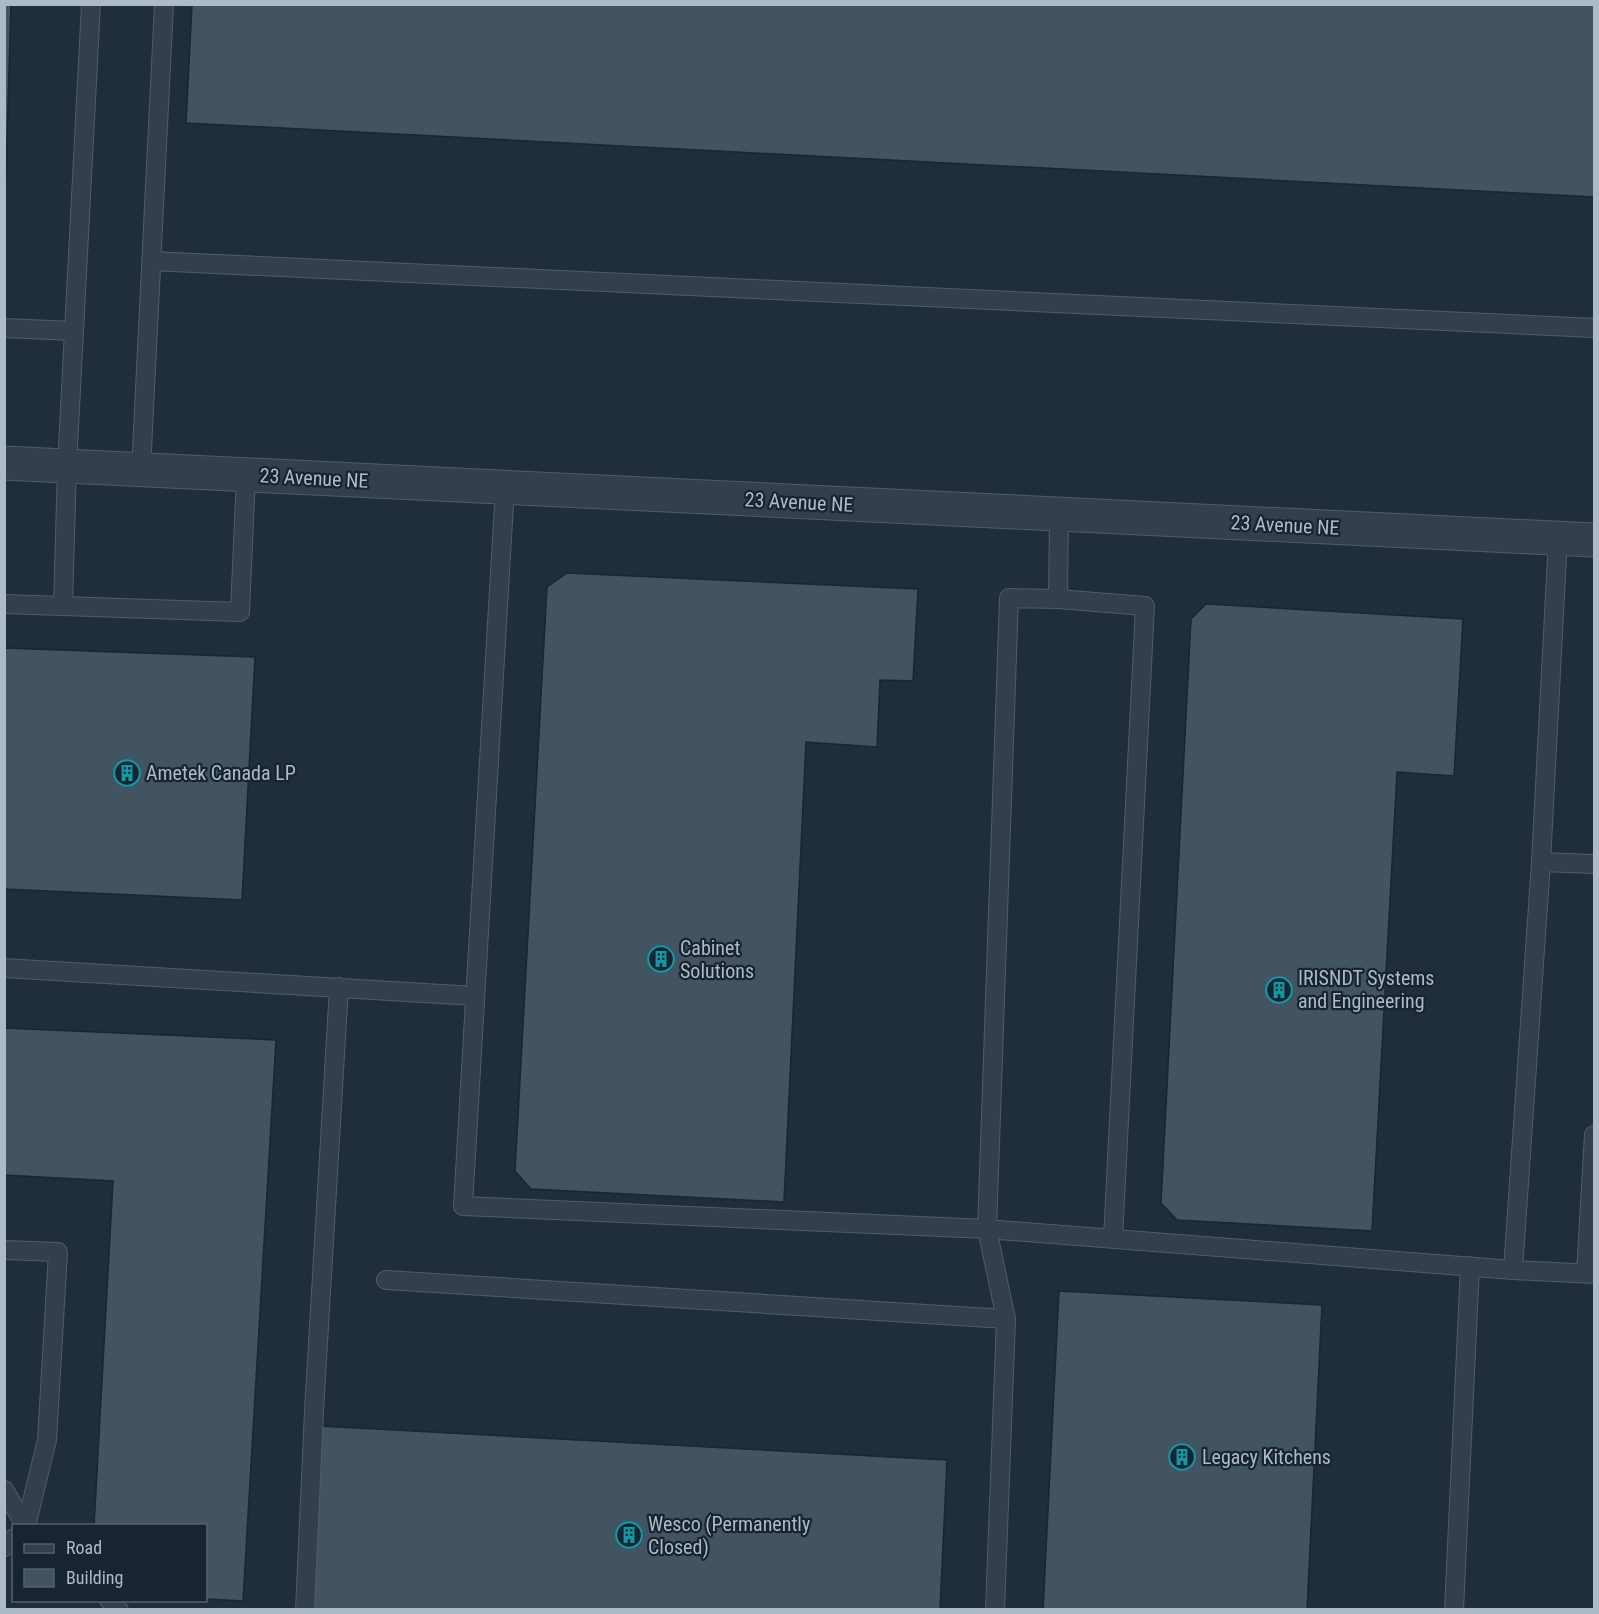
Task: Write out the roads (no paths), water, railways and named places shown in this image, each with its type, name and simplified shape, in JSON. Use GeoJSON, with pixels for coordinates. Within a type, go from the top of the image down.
{"type":"FeatureCollection","features":[{"type":"Feature","properties":{"kind":"street","name":"23 Avenue NE"},"geometry":{"type":"LineString","coordinates":[[4,463],[1594,540]]}},
{"type":"Feature","properties":{"kind":"lane"},"geometry":{"type":"LineString","coordinates":[[63,606],[67,466],[91,4]]}},
{"type":"Feature","properties":{"kind":"lane"},"geometry":{"type":"LineString","coordinates":[[141,470],[164,4]]}},
{"type":"Feature","properties":{"kind":"lane"},"geometry":{"type":"LineString","coordinates":[[152,261],[1594,328]]}},
{"type":"Feature","properties":{"kind":"lane"},"geometry":{"type":"LineString","coordinates":[[4,328],[74,331]]}},
{"type":"Feature","properties":{"kind":"lane"},"geometry":{"type":"LineString","coordinates":[[4,604],[240,612],[246,475]]}},
{"type":"Feature","properties":{"kind":"lane"},"geometry":{"type":"LineString","coordinates":[[505,487],[463,1206],[987,1229],[1590,1274],[1594,1135]]}},
{"type":"Feature","properties":{"kind":"lane"},"geometry":{"type":"LineString","coordinates":[[1058,599],[1059,514]]}},
{"type":"Feature","properties":{"kind":"lane"},"geometry":{"type":"LineString","coordinates":[[1513,1269],[1541,862],[1558,538]]}},
{"type":"Feature","properties":{"kind":"lane"},"geometry":{"type":"LineString","coordinates":[[995,1610],[1006,1319],[987,1229],[1009,598],[1058,599],[1145,606],[1113,1239]]}},
{"type":"Feature","properties":{"kind":"lane"},"geometry":{"type":"LineString","coordinates":[[1541,862],[1594,864]]}},
{"type":"Feature","properties":{"kind":"lane"},"geometry":{"type":"LineString","coordinates":[[4,968],[475,996]]}},
{"type":"Feature","properties":{"kind":"lane"},"geometry":{"type":"LineString","coordinates":[[305,1610],[314,1411],[339,987]]}},
{"type":"Feature","properties":{"kind":"lane"},"geometry":{"type":"LineString","coordinates":[[4,1250],[58,1252],[47,1440],[26,1524]]}},
{"type":"Feature","properties":{"kind":"lane"},"geometry":{"type":"LineString","coordinates":[[1454,1610],[1470,1266]]}},
{"type":"Feature","properties":{"kind":"lane"},"geometry":{"type":"LineString","coordinates":[[386,1280],[1006,1319]]}},
{"type":"Feature","properties":{"kind":"lane"},"geometry":{"type":"LineString","coordinates":[[4,1490],[25,1524]]}},
{"type":"Feature","properties":{"kind":"place","name":"Ametek Canada LP"},"geometry":{"type":"Point","coordinates":[127,773]}},
{"type":"Feature","properties":{"kind":"place","name":"Cabinet Solutions"},"geometry":{"type":"Point","coordinates":[661,959]}},
{"type":"Feature","properties":{"kind":"place","name":"IRISNDT Systems and Engineering"},"geometry":{"type":"Point","coordinates":[1279,990]}},
{"type":"Feature","properties":{"kind":"place","name":"Legacy Kitchens"},"geometry":{"type":"Point","coordinates":[1182,1457]}},
{"type":"Feature","properties":{"kind":"place","name":"Wesco (Permanently Closed)"},"geometry":{"type":"Point","coordinates":[629,1535]}}]}
